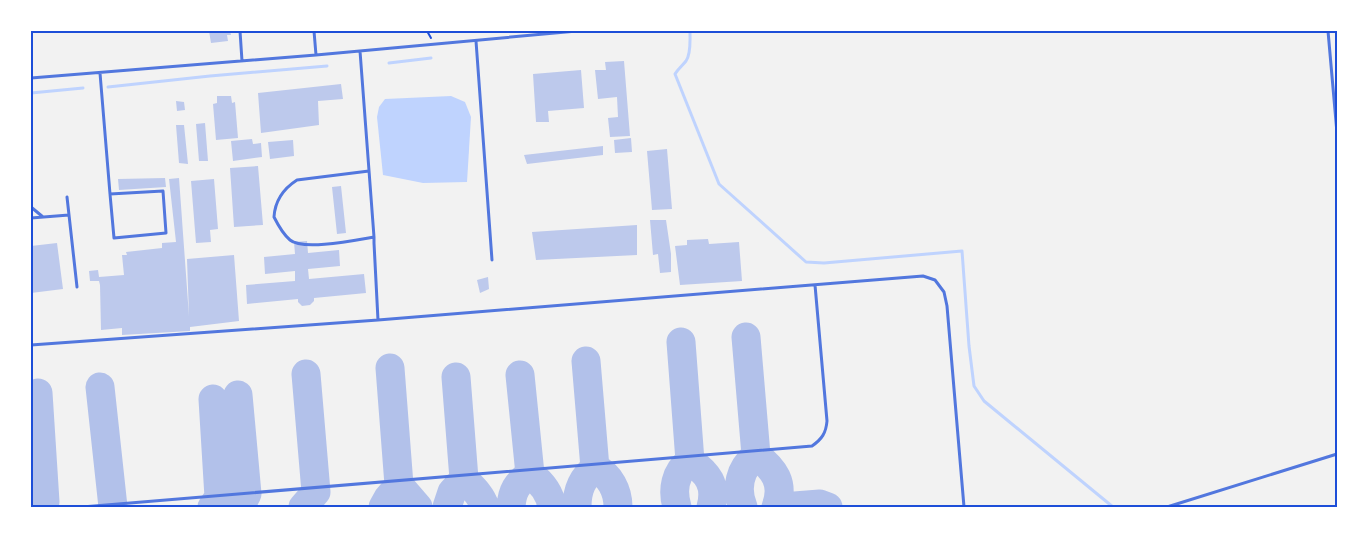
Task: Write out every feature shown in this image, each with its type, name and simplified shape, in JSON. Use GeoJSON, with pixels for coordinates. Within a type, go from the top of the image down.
{"type":"FeatureCollection","features":[{"type":"Feature","properties":{"kind":"lane"},"geometry":{"type":"LineString","coordinates":[[240,31],[242,61]]}},
{"type":"Feature","properties":{"kind":"lane"},"geometry":{"type":"LineString","coordinates":[[314,31],[316,55]]}},
{"type":"Feature","properties":{"kind":"lane"},"geometry":{"type":"LineString","coordinates":[[31,78],[316,55],[577,31]]}},
{"type":"Feature","properties":{"kind":"lane"},"geometry":{"type":"LineString","coordinates":[[1328,31],[1337,133]]}},
{"type":"Feature","properties":{"kind":"lane"},"geometry":{"type":"LineString","coordinates":[[476,41],[492,260]]}},
{"type":"Feature","properties":{"kind":"lane"},"geometry":{"type":"LineString","coordinates":[[360,51],[374,237],[378,320]]}},
{"type":"Feature","properties":{"kind":"lane"},"geometry":{"type":"LineString","coordinates":[[100,73],[110,194],[114,238],[166,233],[163,191],[110,194]]}},
{"type":"Feature","properties":{"kind":"lane"},"geometry":{"type":"LineString","coordinates":[[369,171],[297,180],[289,185],[280,195],[276,203],[274,217],[290,240],[298,245],[314,245],[374,237]]}},
{"type":"Feature","properties":{"kind":"lane"},"geometry":{"type":"LineString","coordinates":[[68,197],[77,287]]}},
{"type":"Feature","properties":{"kind":"lane"},"geometry":{"type":"LineString","coordinates":[[31,207],[44,217]]}},
{"type":"Feature","properties":{"kind":"lane"},"geometry":{"type":"LineString","coordinates":[[31,218],[69,215]]}},
{"type":"Feature","properties":{"kind":"lane"},"geometry":{"type":"LineString","coordinates":[[31,345],[378,320],[923,276],[935,280],[944,292],[947,306],[964,507]]}},
{"type":"Feature","properties":{"kind":"lane"},"geometry":{"type":"LineString","coordinates":[[82,507],[812,446],[819,442],[824,435],[827,421],[815,285]]}},
{"type":"Feature","properties":{"kind":"lane"},"geometry":{"type":"LineString","coordinates":[[1167,507],[1337,454]]}},
{"type":"Feature","properties":{"kind":"water"},"geometry":{"type":"Polygon","coordinates":[[[451,96],[465,102],[471,117],[467,182],[423,183],[383,175],[377,117],[379,107],[385,99],[451,96]]]}},
{"type":"Feature","properties":{"kind":"building"},"geometry":{"type":"Polygon","coordinates":[[[209,31],[230,31],[231,35],[227,35],[228,41],[211,43],[209,31]]]}},
{"type":"Feature","properties":{"kind":"building"},"geometry":{"type":"Polygon","coordinates":[[[624,61],[630,136],[610,137],[608,118],[618,117],[617,97],[598,99],[595,70],[606,70],[605,62],[624,61]]]}},
{"type":"Feature","properties":{"kind":"building"},"geometry":{"type":"Polygon","coordinates":[[[581,70],[584,108],[548,111],[549,122],[536,122],[533,74],[581,70]]]}},
{"type":"Feature","properties":{"kind":"building"},"geometry":{"type":"Polygon","coordinates":[[[341,84],[343,99],[318,101],[319,125],[261,133],[258,93],[341,84]]]}},
{"type":"Feature","properties":{"kind":"building"},"geometry":{"type":"Polygon","coordinates":[[[217,96],[231,96],[232,103],[235,102],[238,138],[216,140],[213,104],[217,103],[217,96]]]}},
{"type":"Feature","properties":{"kind":"building"},"geometry":{"type":"Polygon","coordinates":[[[176,101],[184,102],[185,110],[177,111],[176,101]]]}},
{"type":"Feature","properties":{"kind":"building"},"geometry":{"type":"Polygon","coordinates":[[[205,123],[208,161],[199,161],[196,124],[205,123]]]}},
{"type":"Feature","properties":{"kind":"building"},"geometry":{"type":"Polygon","coordinates":[[[176,125],[184,125],[188,164],[179,163],[176,125]]]}},
{"type":"Feature","properties":{"kind":"building"},"geometry":{"type":"Polygon","coordinates":[[[631,138],[632,152],[615,153],[614,140],[631,138]]]}},
{"type":"Feature","properties":{"kind":"building"},"geometry":{"type":"Polygon","coordinates":[[[252,139],[253,144],[261,143],[262,157],[233,161],[231,141],[252,139]]]}},
{"type":"Feature","properties":{"kind":"building"},"geometry":{"type":"Polygon","coordinates":[[[293,140],[294,156],[270,159],[268,142],[293,140]]]}},
{"type":"Feature","properties":{"kind":"building"},"geometry":{"type":"Polygon","coordinates":[[[603,146],[603,155],[527,164],[524,155],[603,146]]]}},
{"type":"Feature","properties":{"kind":"building"},"geometry":{"type":"Polygon","coordinates":[[[667,149],[672,209],[652,210],[647,151],[667,149]]]}},
{"type":"Feature","properties":{"kind":"building"},"geometry":{"type":"Polygon","coordinates":[[[258,166],[263,225],[234,227],[230,168],[258,166]]]}},
{"type":"Feature","properties":{"kind":"building"},"geometry":{"type":"Polygon","coordinates":[[[165,178],[166,187],[119,190],[118,179],[165,178]]]}},
{"type":"Feature","properties":{"kind":"building"},"geometry":{"type":"Polygon","coordinates":[[[179,178],[189,316],[187,259],[234,255],[239,321],[190,327],[190,331],[122,335],[122,328],[101,330],[100,285],[99,281],[90,281],[89,271],[98,270],[99,277],[124,275],[122,255],[127,255],[126,252],[162,248],[162,243],[176,242],[169,179],[179,178]]]}},
{"type":"Feature","properties":{"kind":"building"},"geometry":{"type":"Polygon","coordinates":[[[214,179],[218,229],[210,230],[211,242],[196,243],[191,181],[214,179]]]}},
{"type":"Feature","properties":{"kind":"building"},"geometry":{"type":"Polygon","coordinates":[[[341,186],[346,233],[337,234],[332,187],[341,186]]]}},
{"type":"Feature","properties":{"kind":"building"},"geometry":{"type":"Polygon","coordinates":[[[650,220],[666,220],[671,254],[671,272],[660,273],[658,254],[653,255],[650,220]]]}},
{"type":"Feature","properties":{"kind":"building"},"geometry":{"type":"Polygon","coordinates":[[[637,225],[637,255],[536,260],[532,232],[637,225]]]}},
{"type":"Feature","properties":{"kind":"building"},"geometry":{"type":"Polygon","coordinates":[[[708,239],[709,244],[739,242],[742,281],[680,285],[675,246],[687,245],[687,240],[708,239]]]}},
{"type":"Feature","properties":{"kind":"building"},"geometry":{"type":"Polygon","coordinates":[[[307,241],[308,253],[339,250],[340,266],[308,269],[309,279],[364,274],[366,293],[314,298],[310,305],[302,306],[298,299],[247,304],[246,285],[295,281],[295,271],[265,274],[264,257],[295,254],[294,242],[307,241]]]}},
{"type":"Feature","properties":{"kind":"building"},"geometry":{"type":"Polygon","coordinates":[[[57,243],[63,289],[31,293],[31,246],[57,243]]]}},
{"type":"Feature","properties":{"kind":"building"},"geometry":{"type":"Polygon","coordinates":[[[488,277],[489,289],[480,293],[477,280],[488,277]]]}},
{"type":"Feature","properties":{"kind":"waterway"},"geometry":{"type":"LineString","coordinates":[[690,33],[688,58],[675,74],[719,184],[806,262],[824,263],[962,251],[974,386],[984,401],[1113,507]]}},
{"type":"Feature","properties":{"kind":"waterway"},"geometry":{"type":"LineString","coordinates":[[389,63],[431,58]]}},
{"type":"Feature","properties":{"kind":"waterway"},"geometry":{"type":"LineString","coordinates":[[108,87],[327,66]]}},
{"type":"Feature","properties":{"kind":"waterway"},"geometry":{"type":"LineString","coordinates":[[31,93],[83,88]]}},
{"type":"Feature","properties":{"kind":"taxiway"},"geometry":{"type":"LineString","coordinates":[[743,507],[739,492],[740,479],[746,466],[756,455],[746,337]]}},
{"type":"Feature","properties":{"kind":"taxiway"},"geometry":{"type":"LineString","coordinates":[[677,507],[676,482],[681,470],[690,461],[681,342]]}},
{"type":"Feature","properties":{"kind":"taxiway"},"geometry":{"type":"LineString","coordinates":[[577,507],[581,485],[595,468],[586,361]]}},
{"type":"Feature","properties":{"kind":"taxiway"},"geometry":{"type":"LineString","coordinates":[[383,507],[399,485],[390,368]]}},
{"type":"Feature","properties":{"kind":"taxiway"},"geometry":{"type":"LineString","coordinates":[[303,507],[316,492],[306,374]]}},
{"type":"Feature","properties":{"kind":"taxiway"},"geometry":{"type":"LineString","coordinates":[[511,507],[516,488],[530,474],[520,375]]}},
{"type":"Feature","properties":{"kind":"taxiway"},"geometry":{"type":"LineString","coordinates":[[456,377],[464,479]]}},
{"type":"Feature","properties":{"kind":"taxiway"},"geometry":{"type":"LineString","coordinates":[[100,387],[113,507]]}},
{"type":"Feature","properties":{"kind":"taxiway"},"geometry":{"type":"LineString","coordinates":[[38,393],[45,502],[39,507]]}},
{"type":"Feature","properties":{"kind":"taxiway"},"geometry":{"type":"LineString","coordinates":[[238,395],[247,494],[240,507]]}},
{"type":"Feature","properties":{"kind":"taxiway"},"geometry":{"type":"LineString","coordinates":[[212,507],[219,497],[213,399]]}},
{"type":"Feature","properties":{"kind":"taxiway"},"geometry":{"type":"LineString","coordinates":[[756,455],[773,471],[776,477],[779,491],[776,507]]}},
{"type":"Feature","properties":{"kind":"taxiway"},"geometry":{"type":"LineString","coordinates":[[690,461],[702,470],[710,480],[713,492],[711,507]]}},
{"type":"Feature","properties":{"kind":"taxiway"},"geometry":{"type":"LineString","coordinates":[[595,468],[609,479],[615,489],[618,507]]}},
{"type":"Feature","properties":{"kind":"taxiway"},"geometry":{"type":"LineString","coordinates":[[530,474],[544,488],[552,507]]}},
{"type":"Feature","properties":{"kind":"taxiway"},"geometry":{"type":"LineString","coordinates":[[447,507],[452,492],[464,479],[479,495],[485,507]]}},
{"type":"Feature","properties":{"kind":"taxiway"},"geometry":{"type":"LineString","coordinates":[[399,485],[418,507]]}},
{"type":"Feature","properties":{"kind":"taxiway"},"geometry":{"type":"LineString","coordinates":[[782,507],[820,504],[828,507]]}}]}
